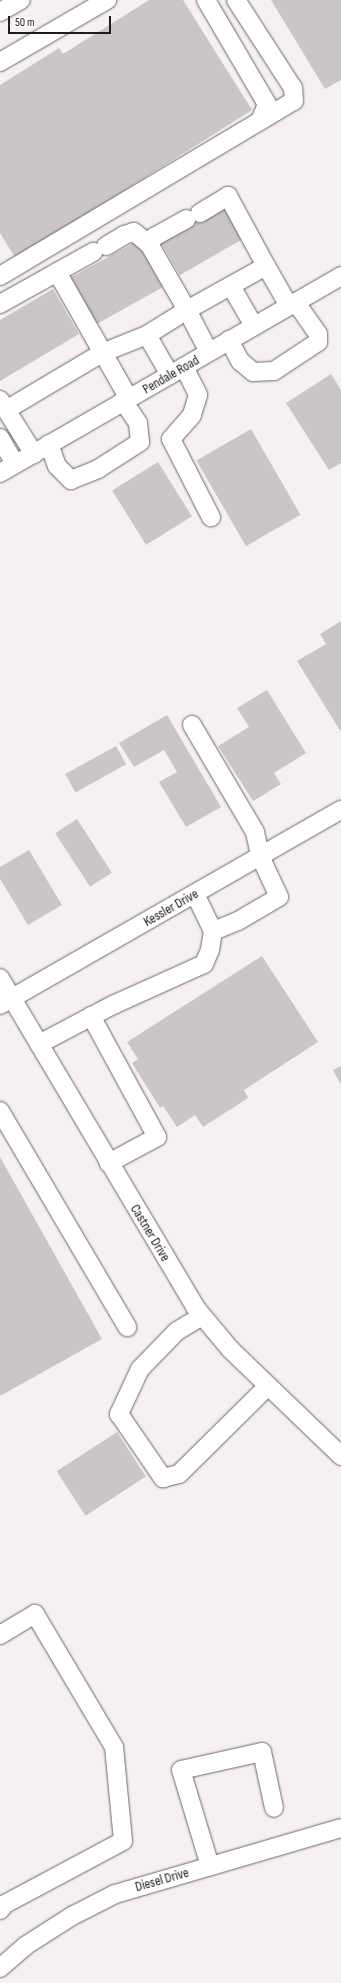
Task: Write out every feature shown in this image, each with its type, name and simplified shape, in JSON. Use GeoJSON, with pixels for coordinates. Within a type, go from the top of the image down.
{"type":"FeatureCollection","features":[{"type":"Feature","properties":{"kind":"street"},"geometry":{"type":"LineString","coordinates":[[0,12],[21,0]]}},
{"type":"Feature","properties":{"kind":"street"},"geometry":{"type":"LineString","coordinates":[[0,62],[83,6],[107,0]]}},
{"type":"Feature","properties":{"kind":"street"},"geometry":{"type":"LineString","coordinates":[[206,0],[267,104],[260,121]]}},
{"type":"Feature","properties":{"kind":"street"},"geometry":{"type":"LineString","coordinates":[[0,276],[294,101],[293,88],[236,0]]}},
{"type":"Feature","properties":{"kind":"street"},"geometry":{"type":"LineString","coordinates":[[149,244],[154,237],[228,196],[266,266],[293,304],[318,334],[318,342],[274,371],[253,372],[240,361],[229,340]]}},
{"type":"Feature","properties":{"kind":"street"},"geometry":{"type":"LineString","coordinates":[[0,304],[124,235],[134,232],[149,244],[209,352]]}},
{"type":"Feature","properties":{"kind":"street"},"geometry":{"type":"LineString","coordinates":[[34,454],[3,405],[102,353],[147,335],[187,310],[266,266]]}},
{"type":"Feature","properties":{"kind":"street"},"geometry":{"type":"LineString","coordinates":[[50,444],[57,466],[71,480],[98,469],[140,442],[138,423],[102,353],[57,272]]}},
{"type":"Feature","properties":{"kind":"street","name":"Pendale Road"},"geometry":{"type":"LineString","coordinates":[[7,469],[341,276]]}},
{"type":"Feature","properties":{"kind":"street"},"geometry":{"type":"LineString","coordinates":[[231,286],[254,326]]}},
{"type":"Feature","properties":{"kind":"street"},"geometry":{"type":"LineString","coordinates":[[147,335],[177,371],[195,386],[198,400],[188,419],[171,439],[211,517]]}},
{"type":"Feature","properties":{"kind":"street"},"geometry":{"type":"LineString","coordinates":[[0,438],[7,469]]}},
{"type":"Feature","properties":{"kind":"street"},"geometry":{"type":"LineString","coordinates":[[192,724],[255,832],[260,856],[279,897],[238,921],[213,931]]}},
{"type":"Feature","properties":{"kind":"street","name":"Kessler Drive"},"geometry":{"type":"LineString","coordinates":[[6,1002],[341,810]]}},
{"type":"Feature","properties":{"kind":"street"},"geometry":{"type":"LineString","coordinates":[[38,1044],[92,1016],[204,964],[210,950],[213,931],[195,894]]}},
{"type":"Feature","properties":{"kind":"street","name":"Castner Drive"},"geometry":{"type":"LineString","coordinates":[[0,978],[6,1002],[38,1044],[164,1257],[202,1316],[231,1350],[341,1455]]}},
{"type":"Feature","properties":{"kind":"street"},"geometry":{"type":"LineString","coordinates":[[92,1016],[157,1137],[109,1163]]}},
{"type":"Feature","properties":{"kind":"street"},"geometry":{"type":"LineString","coordinates":[[0,1111],[127,1327]]}},
{"type":"Feature","properties":{"kind":"street"},"geometry":{"type":"LineString","coordinates":[[202,1316],[177,1331],[140,1369],[119,1414],[163,1478],[179,1474],[268,1386]]}},
{"type":"Feature","properties":{"kind":"street"},"geometry":{"type":"LineString","coordinates":[[0,1635],[35,1614],[114,1747],[122,1842],[5,1904],[0,1910]]}},
{"type":"Feature","properties":{"kind":"street"},"geometry":{"type":"LineString","coordinates":[[210,1866],[181,1770],[262,1752],[274,1808]]}},
{"type":"Feature","properties":{"kind":"street","name":"Diesel Drive"},"geometry":{"type":"LineString","coordinates":[[0,1968],[26,1946],[65,1920],[115,1894],[341,1828]]}},
{"type":"Feature","properties":{"kind":"building"},"geometry":{"type":"Polygon","coordinates":[[[149,0],[183,0],[252,110],[16,259],[0,233],[0,85],[59,48],[63,54],[149,0]]]}},
{"type":"Feature","properties":{"kind":"building"},"geometry":{"type":"Polygon","coordinates":[[[271,0],[341,0],[341,80],[325,89],[271,0]]]}},
{"type":"Feature","properties":{"kind":"building"},"geometry":{"type":"Polygon","coordinates":[[[227,203],[246,237],[180,275],[160,242],[227,203]]]}},
{"type":"Feature","properties":{"kind":"building"},"geometry":{"type":"Polygon","coordinates":[[[137,241],[163,287],[95,325],[70,278],[137,241]]]}},
{"type":"Feature","properties":{"kind":"building"},"geometry":{"type":"Polygon","coordinates":[[[53,289],[79,334],[0,381],[0,320],[53,289]]]}},
{"type":"Feature","properties":{"kind":"building"},"geometry":{"type":"Polygon","coordinates":[[[331,374],[341,390],[341,463],[329,470],[286,403],[331,374]]]}},
{"type":"Feature","properties":{"kind":"building"},"geometry":{"type":"Polygon","coordinates":[[[251,429],[300,515],[246,546],[196,460],[251,429]]]}},
{"type":"Feature","properties":{"kind":"building"},"geometry":{"type":"Polygon","coordinates":[[[158,462],[192,516],[146,545],[112,491],[158,462]]]}},
{"type":"Feature","properties":{"kind":"building"},"geometry":{"type":"Polygon","coordinates":[[[341,621],[341,732],[297,661],[326,644],[320,634],[341,621]]]}},
{"type":"Feature","properties":{"kind":"building"},"geometry":{"type":"Polygon","coordinates":[[[267,690],[306,753],[274,773],[281,784],[253,801],[218,746],[249,727],[237,708],[267,690]]]}},
{"type":"Feature","properties":{"kind":"building"},"geometry":{"type":"Polygon","coordinates":[[[167,715],[221,807],[186,827],[159,782],[177,772],[164,750],[134,767],[119,743],[167,715]]]}},
{"type":"Feature","properties":{"kind":"building"},"geometry":{"type":"Polygon","coordinates":[[[116,746],[126,764],[75,792],[65,774],[116,746]]]}},
{"type":"Feature","properties":{"kind":"building"},"geometry":{"type":"Polygon","coordinates":[[[77,819],[112,873],[90,887],[55,833],[77,819]]]}},
{"type":"Feature","properties":{"kind":"building"},"geometry":{"type":"Polygon","coordinates":[[[29,850],[62,905],[28,925],[0,879],[0,867],[29,850]]]}},
{"type":"Feature","properties":{"kind":"building"},"geometry":{"type":"Polygon","coordinates":[[[262,956],[318,1042],[244,1090],[248,1098],[203,1127],[195,1115],[177,1127],[163,1106],[160,1108],[132,1063],[138,1059],[127,1042],[262,956]]]}},
{"type":"Feature","properties":{"kind":"building"},"geometry":{"type":"Polygon","coordinates":[[[341,1066],[341,1085],[333,1070],[341,1066]]]}},
{"type":"Feature","properties":{"kind":"building"},"geometry":{"type":"Polygon","coordinates":[[[0,1157],[102,1339],[0,1396],[0,1157]]]}},
{"type":"Feature","properties":{"kind":"building"},"geometry":{"type":"Polygon","coordinates":[[[117,1432],[146,1476],[85,1516],[57,1471],[117,1432]]]}}]}
